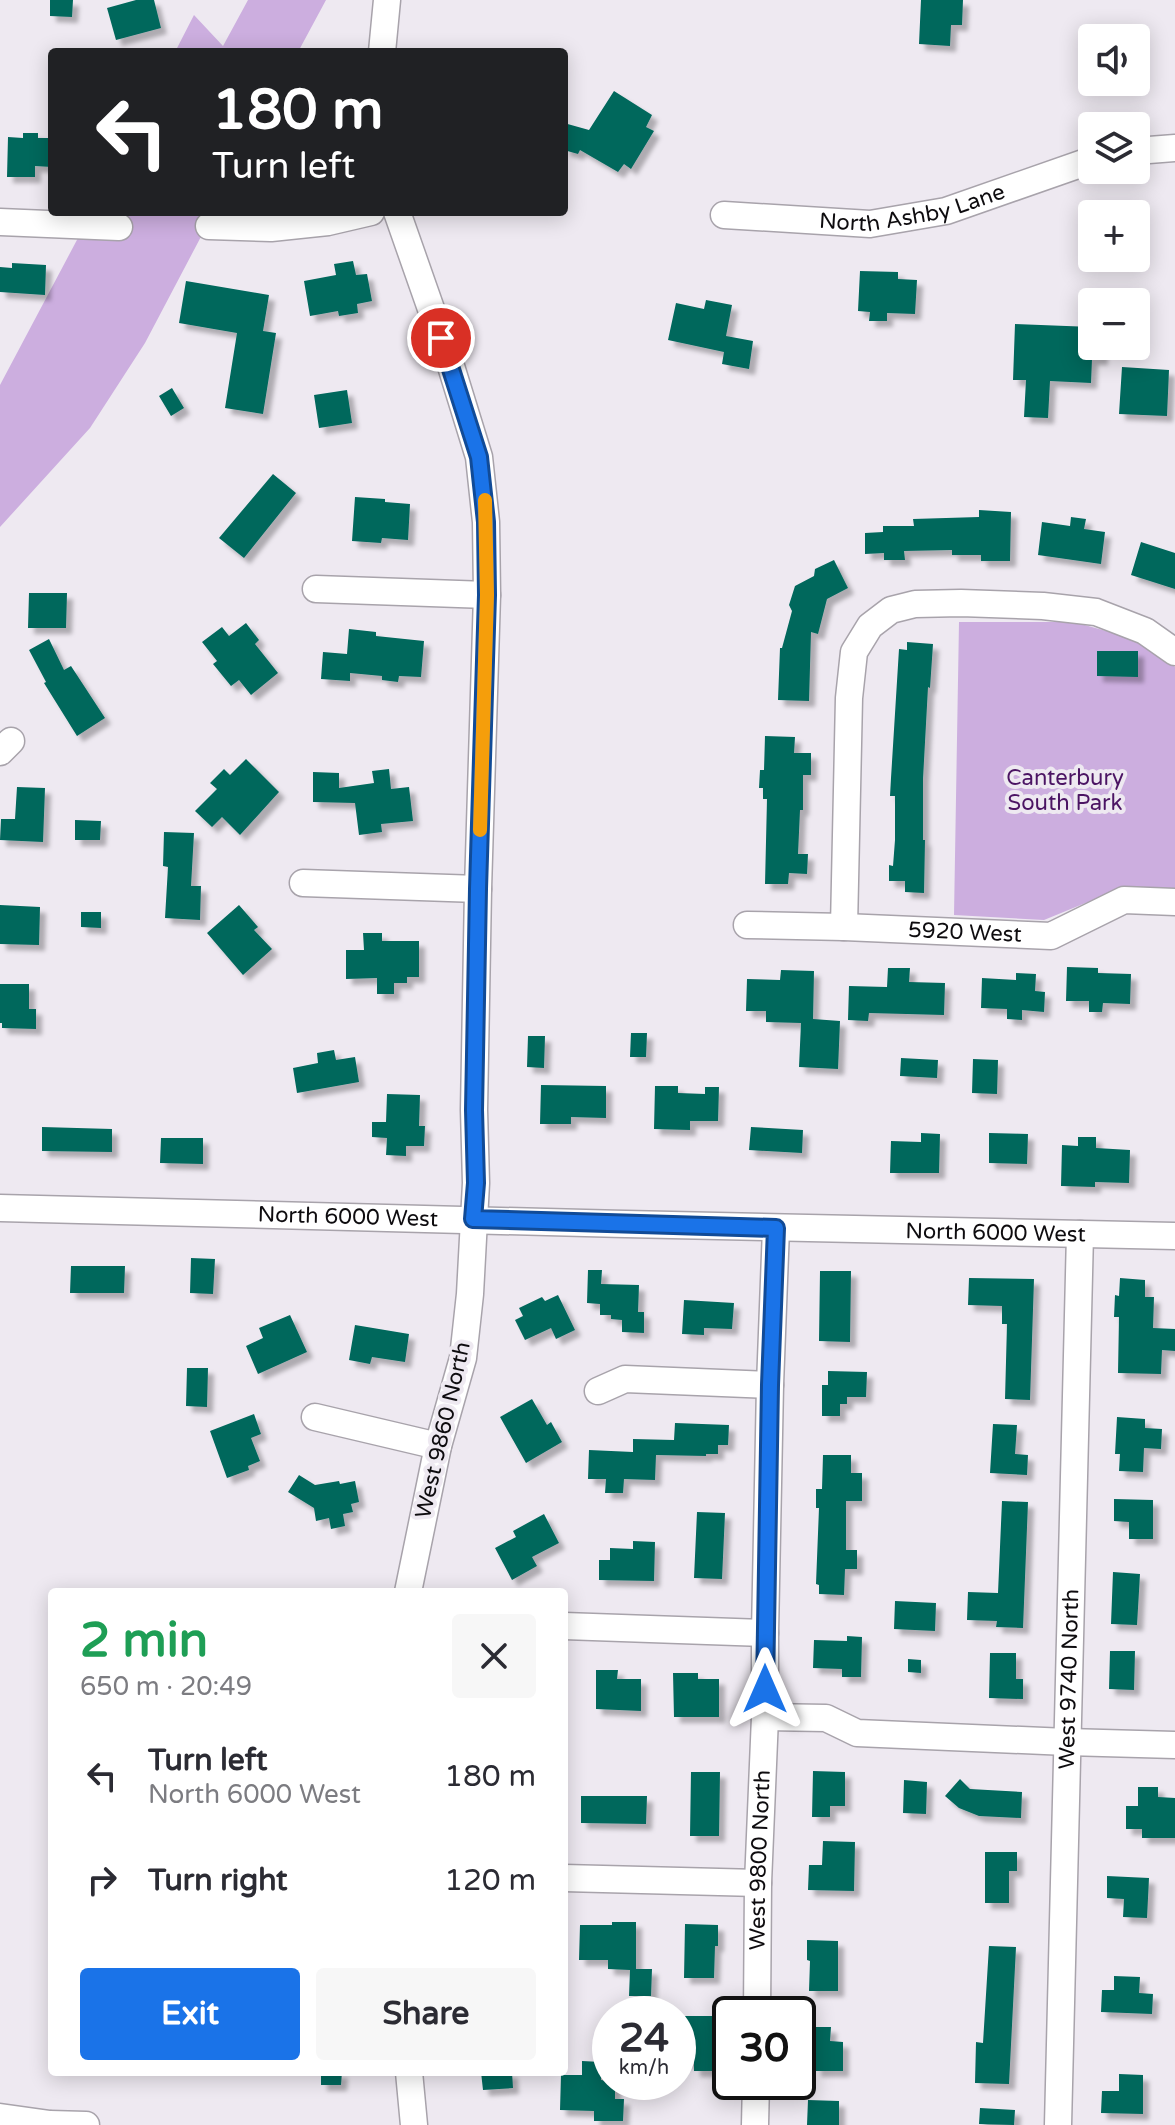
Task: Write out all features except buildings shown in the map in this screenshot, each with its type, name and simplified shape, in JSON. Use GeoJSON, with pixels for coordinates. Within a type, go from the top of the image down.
{"type":"FeatureCollection","features":[{"type":"Feature","properties":{"kind":"street"},"geometry":{"type":"LineString","coordinates":[[382,48],[387,0]]}},
{"type":"Feature","properties":{"kind":"street"},"geometry":{"type":"LineString","coordinates":[[1150,150],[1175,148]]}},
{"type":"Feature","properties":{"kind":"street","name":"North Ashby Lane"},"geometry":{"type":"LineString","coordinates":[[724,215],[870,224],[946,211],[1078,165]]}},
{"type":"Feature","properties":{"kind":"street"},"geometry":{"type":"LineString","coordinates":[[209,226],[271,228],[354,216]]}},
{"type":"Feature","properties":{"kind":"street","name":"West 9860 North"},"geometry":{"type":"LineString","coordinates":[[398,216],[479,457],[486,522],[487,595],[478,889],[474,1110],[476,1183],[470,1294],[463,1358],[438,1446],[409,1588]]}},
{"type":"Feature","properties":{"kind":"street"},"geometry":{"type":"LineString","coordinates":[[0,222],[119,227]]}},
{"type":"Feature","properties":{"kind":"street"},"geometry":{"type":"LineString","coordinates":[[316,589],[487,595]]}},
{"type":"Feature","properties":{"kind":"street"},"geometry":{"type":"LineString","coordinates":[[844,927],[849,698],[854,652],[870,626],[891,610],[915,604],[1043,606],[1096,612],[1145,631],[1175,652]]}},
{"type":"Feature","properties":{"kind":"street"},"geometry":{"type":"LineString","coordinates":[[303,883],[478,889]]}},
{"type":"Feature","properties":{"kind":"street","name":"5920 West"},"geometry":{"type":"LineString","coordinates":[[747,925],[1051,936],[1124,900],[1175,902]]}},
{"type":"Feature","properties":{"kind":"street","name":"North 6000 West"},"geometry":{"type":"LineString","coordinates":[[0,1208],[1175,1236]]}},
{"type":"Feature","properties":{"kind":"street","name":"West 9800 North"},"geometry":{"type":"LineString","coordinates":[[757,1996],[776,1228]]}},
{"type":"Feature","properties":{"kind":"street","name":"West 9740 North"},"geometry":{"type":"LineString","coordinates":[[1058,2125],[1080,1234]]}},
{"type":"Feature","properties":{"kind":"street"},"geometry":{"type":"LineString","coordinates":[[598,1391],[625,1379],[770,1385]]}},
{"type":"Feature","properties":{"kind":"street"},"geometry":{"type":"LineString","coordinates":[[315,1417],[438,1446]]}},
{"type":"Feature","properties":{"kind":"street"},"geometry":{"type":"LineString","coordinates":[[568,1626],[765,1633]]}},
{"type":"Feature","properties":{"kind":"street"},"geometry":{"type":"LineString","coordinates":[[765,1717],[826,1718],[857,1733],[1175,1745]]}},
{"type":"Feature","properties":{"kind":"street"},"geometry":{"type":"LineString","coordinates":[[568,1878],[758,1883]]}},
{"type":"Feature","properties":{"kind":"street"},"geometry":{"type":"LineString","coordinates":[[409,2076],[414,2125]]}},
{"type":"Feature","properties":{"kind":"street"},"geometry":{"type":"LineString","coordinates":[[755,2125],[756,2100]]}},
{"type":"Feature","properties":{"kind":"street"},"geometry":{"type":"LineString","coordinates":[[0,2117],[86,2125]]}},
{"type":"Feature","properties":{"kind":"green space"},"geometry":{"type":"Polygon","coordinates":[[[248,0],[326,0],[300,48],[177,48],[194,15],[223,46],[248,0]]]}},
{"type":"Feature","properties":{"kind":"green space"},"geometry":{"type":"Polygon","coordinates":[[[121,216],[212,216],[145,343],[90,428],[0,527],[0,385],[78,238],[116,239],[121,216]]]}},
{"type":"Feature","properties":{"kind":"green space","name":"Canterbury South Park"},"geometry":{"type":"Polygon","coordinates":[[[959,622],[1074,622],[1124,636],[1161,654],[1175,667],[1175,889],[1122,888],[1044,920],[954,915],[959,622]]]}},
{"type":"Feature","properties":{"kind":"slow traffic"},"geometry":{"type":"LineString","coordinates":[[480,830],[487,595],[485,500]]}},
{"type":"Feature","properties":{"kind":"route"},"geometry":{"type":"LineString","coordinates":[[441,338],[479,457],[486,522],[473,1219],[776,1228],[765,1689]]}}]}
